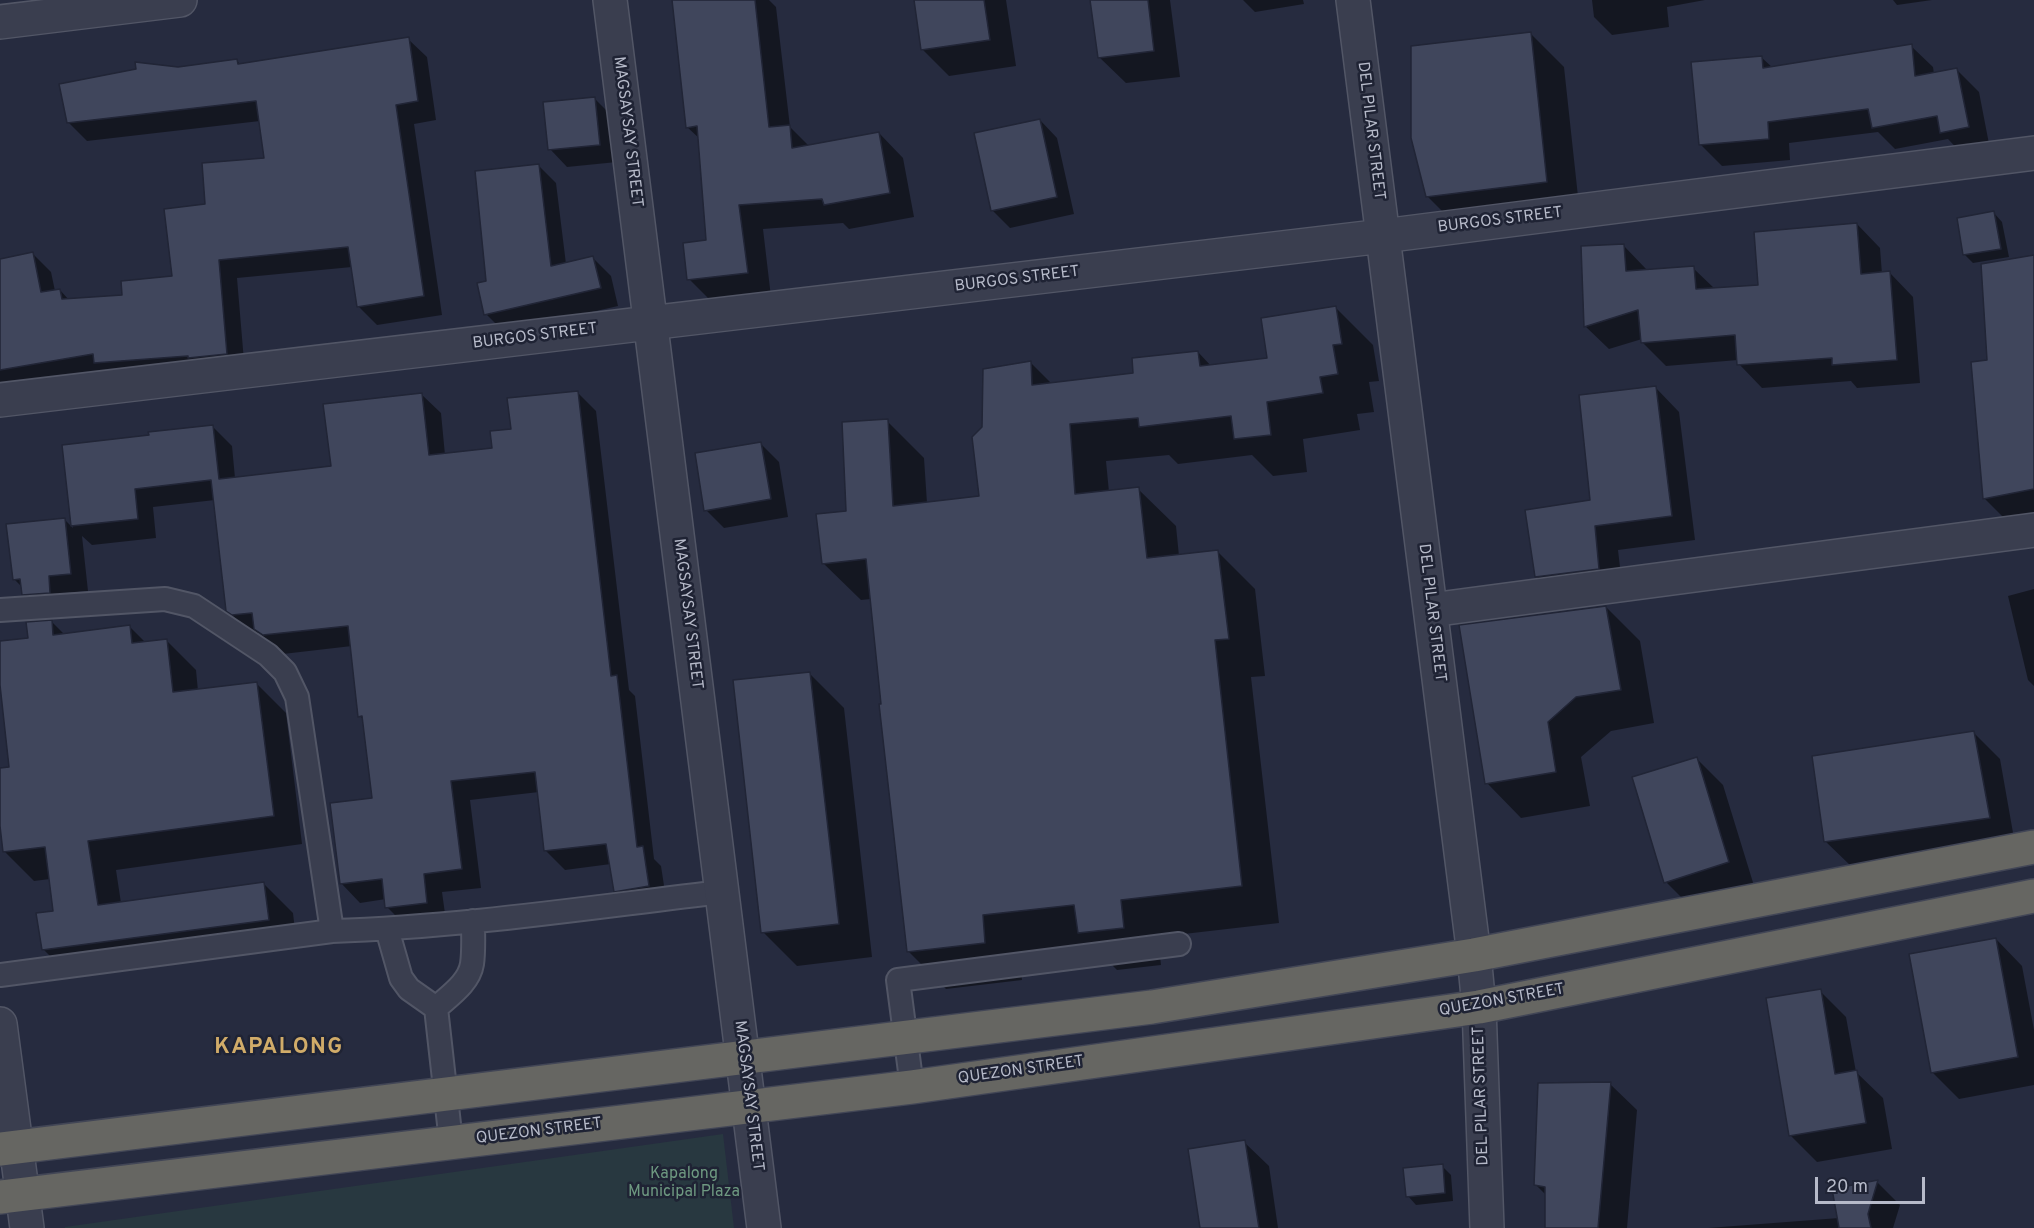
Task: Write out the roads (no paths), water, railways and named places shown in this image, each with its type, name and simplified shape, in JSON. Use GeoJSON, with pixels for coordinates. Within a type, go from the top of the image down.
{"type":"FeatureCollection","features":[{"type":"Feature","properties":{"kind":"highway"},"geometry":{"type":"LineString","coordinates":[[8,1147],[1152,1008],[1474,955],[2034,847]]}},
{"type":"Feature","properties":{"kind":"highway","name":"QUEZON STREET"},"geometry":{"type":"LineString","coordinates":[[12,1196],[912,1087],[1479,1007],[2034,896]]}},
{"type":"Feature","properties":{"kind":"street"},"geometry":{"type":"LineString","coordinates":[[0,22],[180,0]]}},
{"type":"Feature","properties":{"kind":"street","name":"MAGSAYSAY STREET"},"geometry":{"type":"LineString","coordinates":[[610,0],[764,1228]]}},
{"type":"Feature","properties":{"kind":"street","name":"DEL PILAR STREET"},"geometry":{"type":"LineString","coordinates":[[1353,0],[1474,955],[1479,1007],[1487,1228]]}},
{"type":"Feature","properties":{"kind":"street","name":"BURGOS STREET"},"geometry":{"type":"LineString","coordinates":[[0,400],[1383,236],[2034,153]]}},
{"type":"Feature","properties":{"kind":"street"},"geometry":{"type":"LineString","coordinates":[[1431,610],[2034,530]]}},
{"type":"Feature","properties":{"kind":"street"},"geometry":{"type":"LineString","coordinates":[[0,1024],[12,1196],[27,1228]]}},
{"type":"Feature","properties":{"kind":"lane"},"geometry":{"type":"LineString","coordinates":[[0,610],[165,599],[194,606],[268,655],[285,672],[297,697],[332,931]]}},
{"type":"Feature","properties":{"kind":"lane"},"geometry":{"type":"LineString","coordinates":[[0,975],[332,931],[387,929],[473,921],[722,892]]}},
{"type":"Feature","properties":{"kind":"lane"},"geometry":{"type":"LineString","coordinates":[[436,1008],[466,978],[472,966],[473,921]]}},
{"type":"Feature","properties":{"kind":"lane"},"geometry":{"type":"LineString","coordinates":[[387,929],[401,978],[409,989],[436,1008],[451,1142]]}},
{"type":"Feature","properties":{"kind":"lane"},"geometry":{"type":"LineString","coordinates":[[912,1087],[898,980],[1179,944]]}},
{"type":"Feature","properties":{"kind":"district","name":"KAPALONG"},"geometry":{"type":"Point","coordinates":[279,1049]}},
{"type":"Feature","properties":{"kind":"park label","name":"Kapalong Municipal Plaza"},"geometry":{"type":"Point","coordinates":[684,1184]}}]}
